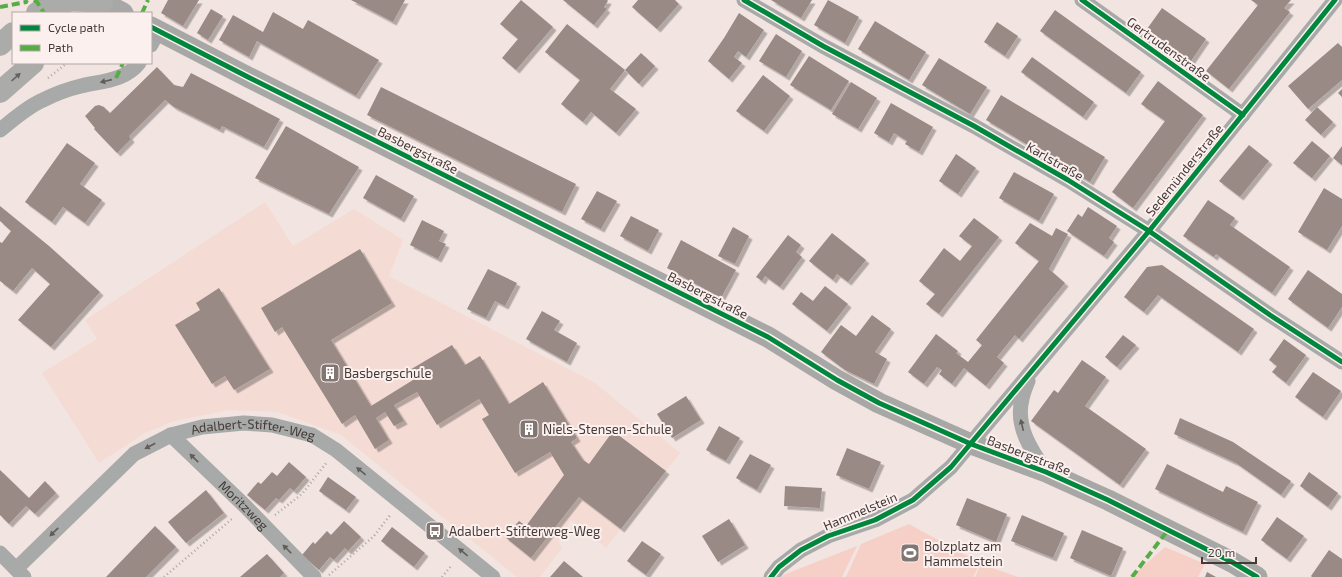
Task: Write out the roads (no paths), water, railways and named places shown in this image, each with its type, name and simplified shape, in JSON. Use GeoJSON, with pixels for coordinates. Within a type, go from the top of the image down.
{"type":"FeatureCollection","features":[{"type":"Feature","properties":{"kind":"main road"},"geometry":{"type":"LineString","coordinates":[[39,12],[71,0],[99,3],[121,12]]}},
{"type":"Feature","properties":{"kind":"main road"},"geometry":{"type":"LineString","coordinates":[[0,45],[12,34]]}},
{"type":"Feature","properties":{"kind":"main road","name":"Basbergstraße"},"geometry":{"type":"LineString","coordinates":[[153,35],[268,87],[768,337],[837,380],[879,403],[971,444],[1046,472],[1108,500],[1232,562],[1257,577]]}},
{"type":"Feature","properties":{"kind":"main road"},"geometry":{"type":"LineString","coordinates":[[0,92],[32,64]]}},
{"type":"Feature","properties":{"kind":"street","name":"Karlstraße"},"geometry":{"type":"LineString","coordinates":[[744,0],[823,46],[974,126],[1049,169],[1149,231],[1342,362]]}},
{"type":"Feature","properties":{"kind":"street","name":"Gertrudenstraße"},"geometry":{"type":"LineString","coordinates":[[1082,0],[1243,115]]}},
{"type":"Feature","properties":{"kind":"street","name":"Sedemünderstraße"},"geometry":{"type":"LineString","coordinates":[[971,444],[1149,231],[1335,0]]}},
{"type":"Feature","properties":{"kind":"street"},"geometry":{"type":"LineString","coordinates":[[0,130],[38,102],[79,87],[126,75],[138,64]]}},
{"type":"Feature","properties":{"kind":"street","name":"Basbergstraße"},"geometry":{"type":"LineString","coordinates":[[1030,372],[1021,400],[1021,423],[1031,449],[1046,472]]}},
{"type":"Feature","properties":{"kind":"street","name":"Adalbert-Stifter-Weg"},"geometry":{"type":"LineString","coordinates":[[20,573],[134,454],[171,435],[202,427],[244,423],[272,425],[312,435],[336,450],[493,577]]}},
{"type":"Feature","properties":{"kind":"street","name":"Moritzweg"},"geometry":{"type":"LineString","coordinates":[[171,435],[246,507],[314,577]]}},
{"type":"Feature","properties":{"kind":"street","name":"Hammelstein"},"geometry":{"type":"LineString","coordinates":[[771,577],[779,567],[801,550],[828,536],[875,520],[913,500],[945,473],[971,444]]}},
{"type":"Feature","properties":{"kind":"street"},"geometry":{"type":"LineString","coordinates":[[0,553],[20,573]]}},
{"type":"Feature","properties":{"kind":"place","name":"Basbergschule"},"geometry":{"type":"Point","coordinates":[330,373]}},
{"type":"Feature","properties":{"kind":"place","name":"Niels-Stensen-Schule"},"geometry":{"type":"Point","coordinates":[529,429]}},
{"type":"Feature","properties":{"kind":"place","name":"Adalbert-Stifterweg-Weg"},"geometry":{"type":"Point","coordinates":[435,531]}},
{"type":"Feature","properties":{"kind":"place","name":"Bolzplatz am Hammelstein"},"geometry":{"type":"Point","coordinates":[910,553]}}]}
